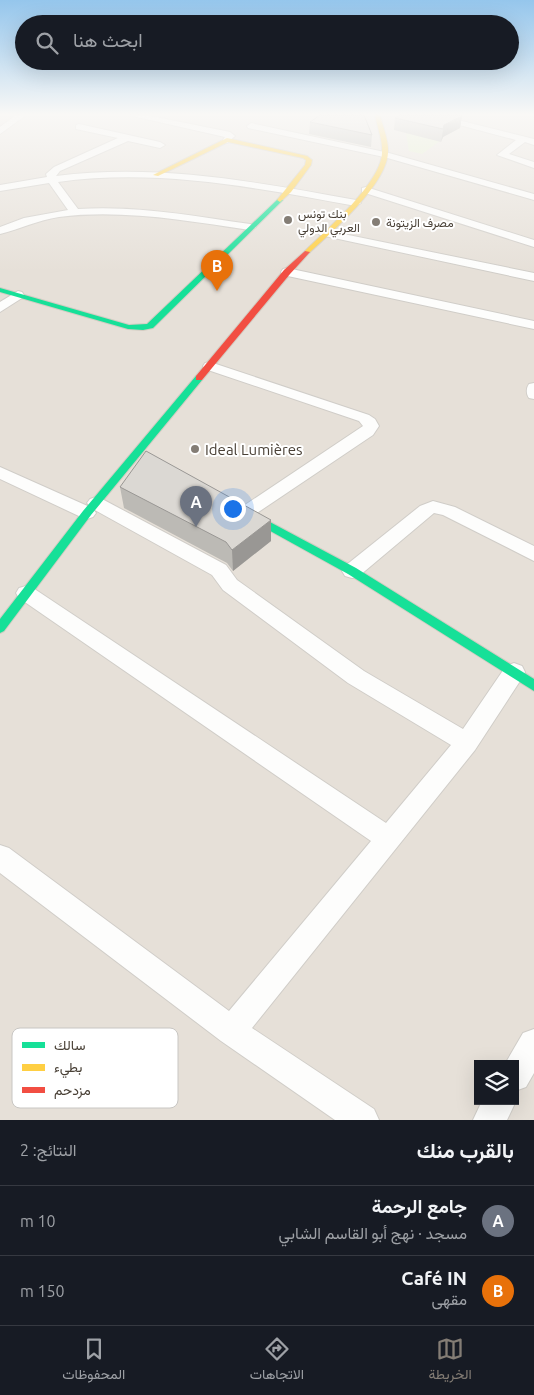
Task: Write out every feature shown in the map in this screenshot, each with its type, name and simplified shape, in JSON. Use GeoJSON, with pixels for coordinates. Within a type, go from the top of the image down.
{"type":"FeatureCollection","features":[{"type":"Feature","properties":{"kind":"main road"},"geometry":{"type":"LineString","coordinates":[[156,175],[172,167]]}},
{"type":"Feature","properties":{"kind":"main road"},"geometry":{"type":"LineString","coordinates":[[0,290],[128,328],[150,326],[289,190],[306,167]]}},
{"type":"Feature","properties":{"kind":"main road"},"geometry":{"type":"LineString","coordinates":[[0,628],[92,508],[140,456],[287,272],[324,232],[356,203],[376,178],[381,167]]}},
{"type":"Feature","properties":{"kind":"main road"},"geometry":{"type":"LineString","coordinates":[[228,504],[352,571],[524,679]]}},
{"type":"Feature","properties":{"kind":"street"},"geometry":{"type":"LineString","coordinates":[[59,167],[51,174],[52,180],[76,213]]}},
{"type":"Feature","properties":{"kind":"street"},"geometry":{"type":"LineString","coordinates":[[429,167],[534,197]]}},
{"type":"Feature","properties":{"kind":"street"},"geometry":{"type":"LineString","coordinates":[[0,188],[95,175],[156,175],[289,190],[356,203]]}},
{"type":"Feature","properties":{"kind":"street"},"geometry":{"type":"LineString","coordinates":[[366,190],[534,244]]}},
{"type":"Feature","properties":{"kind":"street"},"geometry":{"type":"LineString","coordinates":[[0,231],[26,220],[76,213],[126,211],[250,227]]}},
{"type":"Feature","properties":{"kind":"street"},"geometry":{"type":"LineString","coordinates":[[324,232],[534,277]]}},
{"type":"Feature","properties":{"kind":"street"},"geometry":{"type":"LineString","coordinates":[[287,272],[534,325]]}},
{"type":"Feature","properties":{"kind":"street"},"geometry":{"type":"LineString","coordinates":[[0,308],[18,295]]}},
{"type":"Feature","properties":{"kind":"street"},"geometry":{"type":"LineString","coordinates":[[210,366],[356,415],[370,422],[372,426],[368,432],[245,513]]}},
{"type":"Feature","properties":{"kind":"street"},"geometry":{"type":"LineString","coordinates":[[534,387],[534,394]]}},
{"type":"Feature","properties":{"kind":"street"},"geometry":{"type":"LineString","coordinates":[[0,472],[92,508],[219,570],[230,585],[356,677],[467,743]]}},
{"type":"Feature","properties":{"kind":"street"},"geometry":{"type":"LineString","coordinates":[[352,571],[432,507],[449,510],[534,554]]}},
{"type":"Feature","properties":{"kind":"street"},"geometry":{"type":"LineString","coordinates":[[26,593],[388,838]]}},
{"type":"Feature","properties":{"kind":"street"},"geometry":{"type":"LineString","coordinates":[[231,1031],[467,743],[524,679]]}},
{"type":"Feature","properties":{"kind":"street"},"geometry":{"type":"LineString","coordinates":[[0,857],[231,1031],[363,1120]]}},
{"type":"Feature","properties":{"kind":"street"},"geometry":{"type":"LineString","coordinates":[[519,1069],[534,1044]]}},
{"type":"Feature","properties":{"kind":"street"},"geometry":{"type":"LineString","coordinates":[[489,1120],[498,1105]]}},
{"type":"Feature","properties":{"kind":"shaded area"},"geometry":{"type":"Polygon","coordinates":[[[0,167],[534,167],[534,1120],[0,1120],[0,167]]]}},
{"type":"Feature","properties":{"kind":"building"},"geometry":{"type":"Polygon","coordinates":[[[146,451],[271,520],[232,550],[226,542],[120,487],[146,451]]]}},
{"type":"Feature","properties":{"kind":"traffic: fast"},"geometry":{"type":"LineString","coordinates":[[0,290],[128,327],[143,328],[150,326],[280,200]]}},
{"type":"Feature","properties":{"kind":"traffic: fast"},"geometry":{"type":"LineString","coordinates":[[0,628],[87,513],[199,378]]}},
{"type":"Feature","properties":{"kind":"traffic: fast"},"geometry":{"type":"LineString","coordinates":[[240,510],[352,571],[534,686]]}},
{"type":"Feature","properties":{"kind":"traffic: slow"},"geometry":{"type":"LineString","coordinates":[[156,175],[172,167]]}},
{"type":"Feature","properties":{"kind":"traffic: slow"},"geometry":{"type":"LineString","coordinates":[[280,200],[306,167]]}},
{"type":"Feature","properties":{"kind":"traffic: slow"},"geometry":{"type":"LineString","coordinates":[[307,252],[352,208],[373,182],[381,167]]}},
{"type":"Feature","properties":{"kind":"traffic: jam"},"geometry":{"type":"LineString","coordinates":[[199,378],[287,272],[307,252]]}},
{"type":"Feature","properties":{"kind":"place","name":"بنك تونس العربي الدولي"},"geometry":{"type":"Point","coordinates":[288,220]}},
{"type":"Feature","properties":{"kind":"place","name":"مصرف الزيتونة"},"geometry":{"type":"Point","coordinates":[376,222]}},
{"type":"Feature","properties":{"kind":"place","name":"Café IN"},"geometry":{"type":"Point","coordinates":[217,291]}},
{"type":"Feature","properties":{"kind":"place","name":"Ideal Lumières"},"geometry":{"type":"Point","coordinates":[195,449]}},
{"type":"Feature","properties":{"kind":"place","name":"جامع الرحمة"},"geometry":{"type":"Point","coordinates":[196,527]}}]}
